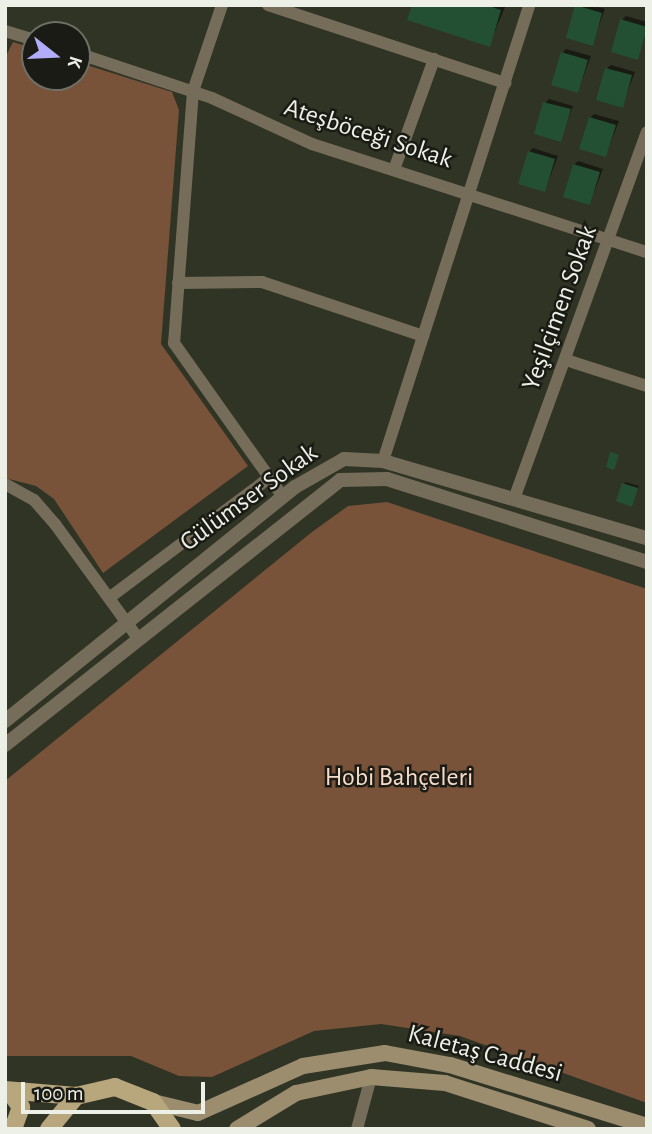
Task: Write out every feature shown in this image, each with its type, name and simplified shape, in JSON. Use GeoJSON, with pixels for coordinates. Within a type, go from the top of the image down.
{"type":"FeatureCollection","features":[{"type":"Feature","properties":{"kind":"main road","name":"Kaletaş Caddesi"},"geometry":{"type":"LineString","coordinates":[[153,1102],[198,1112],[303,1066],[385,1053],[450,1065],[647,1126]]}},
{"type":"Feature","properties":{"kind":"main road","name":"Kaletaş Caddesi"},"geometry":{"type":"LineString","coordinates":[[237,1129],[296,1093],[372,1077],[445,1083],[588,1129]]}},
{"type":"Feature","properties":{"kind":"main road"},"geometry":{"type":"LineString","coordinates":[[7,1091],[76,1096],[115,1087],[153,1102],[173,1129]]}},
{"type":"Feature","properties":{"kind":"main road"},"geometry":{"type":"LineString","coordinates":[[7,1091],[21,1107],[13,1129]]}},
{"type":"Feature","properties":{"kind":"main road"},"geometry":{"type":"LineString","coordinates":[[49,1129],[76,1096]]}},
{"type":"Feature","properties":{"kind":"street"},"geometry":{"type":"LineString","coordinates":[[222,5],[192,91],[173,343],[282,497]]}},
{"type":"Feature","properties":{"kind":"street"},"geometry":{"type":"LineString","coordinates":[[268,5],[505,83]]}},
{"type":"Feature","properties":{"kind":"street"},"geometry":{"type":"LineString","coordinates":[[383,461],[529,5]]}},
{"type":"Feature","properties":{"kind":"street","name":"Ateşböceği Sokak"},"geometry":{"type":"LineString","coordinates":[[91,58],[192,91],[312,144],[395,167],[647,252]]}},
{"type":"Feature","properties":{"kind":"street"},"geometry":{"type":"LineString","coordinates":[[395,167],[434,59]]}},
{"type":"Feature","properties":{"kind":"street","name":"Yeşilçimen Sokak"},"geometry":{"type":"LineString","coordinates":[[514,499],[647,132]]}},
{"type":"Feature","properties":{"kind":"street"},"geometry":{"type":"LineString","coordinates":[[178,283],[261,282],[423,336]]}},
{"type":"Feature","properties":{"kind":"street"},"geometry":{"type":"LineString","coordinates":[[566,360],[647,386]]}},
{"type":"Feature","properties":{"kind":"street","name":"Gülümser Sokak"},"geometry":{"type":"LineString","coordinates":[[5,721],[282,497],[344,459],[383,461],[647,538]]}},
{"type":"Feature","properties":{"kind":"street"},"geometry":{"type":"LineString","coordinates":[[5,745],[307,502],[359,476],[429,491],[647,562]]}},
{"type":"Feature","properties":{"kind":"street"},"geometry":{"type":"LineString","coordinates":[[109,598],[269,478]]}},
{"type":"Feature","properties":{"kind":"street"},"geometry":{"type":"LineString","coordinates":[[5,484],[34,500],[137,637]]}},
{"type":"Feature","properties":{"kind":"street"},"geometry":{"type":"LineString","coordinates":[[357,1129],[372,1077]]}},
{"type":"Feature","properties":{"kind":"green space"},"geometry":{"type":"Polygon","coordinates":[[[13,42],[21,45],[21,91],[91,91],[91,66],[172,92],[179,110],[161,344],[248,466],[103,573],[54,499],[36,486],[5,478],[5,58],[13,42]]]}},
{"type":"Feature","properties":{"kind":"green space","name":"Hobi Bahçeleri"},"geometry":{"type":"Polygon","coordinates":[[[387,502],[647,589],[647,1103],[460,1036],[381,1024],[314,1031],[212,1077],[179,1076],[131,1056],[5,1056],[5,781],[312,532],[348,506],[387,502]]]}},
{"type":"Feature","properties":{"kind":"building"},"geometry":{"type":"Polygon","coordinates":[[[412,5],[486,5],[501,10],[490,47],[407,20],[412,5]]]}},
{"type":"Feature","properties":{"kind":"building"},"geometry":{"type":"Polygon","coordinates":[[[575,5],[602,13],[593,46],[566,38],[575,5]]]}},
{"type":"Feature","properties":{"kind":"building"},"geometry":{"type":"Polygon","coordinates":[[[620,19],[647,27],[638,60],[611,52],[620,19]]]}},
{"type":"Feature","properties":{"kind":"building"},"geometry":{"type":"Polygon","coordinates":[[[561,52],[588,60],[578,93],[551,85],[561,52]]]}},
{"type":"Feature","properties":{"kind":"building"},"geometry":{"type":"Polygon","coordinates":[[[605,68],[632,75],[623,108],[596,100],[605,68]]]}},
{"type":"Feature","properties":{"kind":"building"},"geometry":{"type":"Polygon","coordinates":[[[543,102],[571,109],[561,142],[534,134],[543,102]]]}},
{"type":"Feature","properties":{"kind":"building"},"geometry":{"type":"Polygon","coordinates":[[[589,117],[616,125],[606,157],[579,149],[589,117]]]}},
{"type":"Feature","properties":{"kind":"building"},"geometry":{"type":"Polygon","coordinates":[[[528,151],[555,159],[545,192],[518,184],[528,151]]]}},
{"type":"Feature","properties":{"kind":"building"},"geometry":{"type":"Polygon","coordinates":[[[573,164],[600,172],[590,205],[563,197],[573,164]]]}},
{"type":"Feature","properties":{"kind":"building"},"geometry":{"type":"Polygon","coordinates":[[[610,452],[619,455],[614,470],[606,467],[610,452]]]}},
{"type":"Feature","properties":{"kind":"building"},"geometry":{"type":"Polygon","coordinates":[[[622,483],[638,488],[632,507],[616,501],[622,483]]]}}]}
